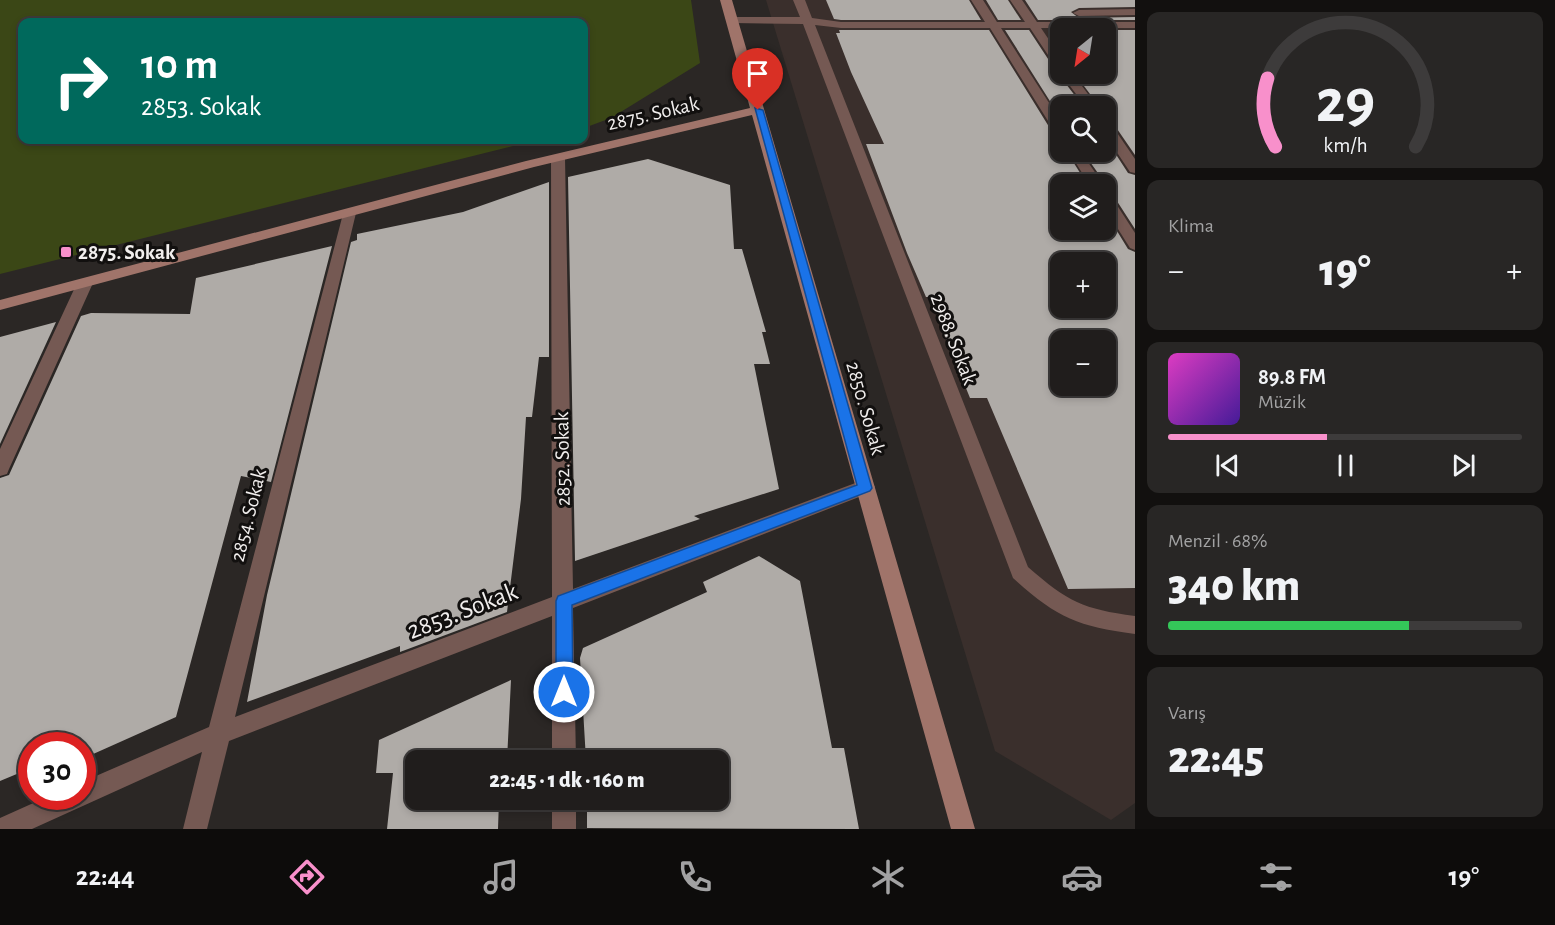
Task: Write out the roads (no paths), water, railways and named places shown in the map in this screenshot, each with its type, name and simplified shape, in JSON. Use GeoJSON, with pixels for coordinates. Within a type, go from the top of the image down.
{"type":"FeatureCollection","features":[{"type":"Feature","properties":{"kind":"street","name":"2850. Sokak"},"geometry":{"type":"LineString","coordinates":[[726,0],[963,829]]}},
{"type":"Feature","properties":{"kind":"street","name":"2988. Sokak"},"geometry":{"type":"LineString","coordinates":[[800,0],[1020,572],[1049,598],[1090,619],[1135,625]]}},
{"type":"Feature","properties":{"kind":"street"},"geometry":{"type":"LineString","coordinates":[[977,0],[1050,113]]}},
{"type":"Feature","properties":{"kind":"street"},"geometry":{"type":"LineString","coordinates":[[1016,0],[1050,50]]}},
{"type":"Feature","properties":{"kind":"street"},"geometry":{"type":"LineString","coordinates":[[807,21],[838,16],[1135,12]]}},
{"type":"Feature","properties":{"kind":"street"},"geometry":{"type":"LineString","coordinates":[[732,21],[807,21],[841,25],[1135,25]]}},
{"type":"Feature","properties":{"kind":"street","name":"2875. Sokak"},"geometry":{"type":"LineString","coordinates":[[0,305],[558,158],[758,110]]}},
{"type":"Feature","properties":{"kind":"street"},"geometry":{"type":"LineString","coordinates":[[1116,141],[1135,169]]}},
{"type":"Feature","properties":{"kind":"street","name":"2852. Sokak"},"geometry":{"type":"LineString","coordinates":[[558,158],[564,750]]}},
{"type":"Feature","properties":{"kind":"street","name":"2854. Sokak"},"geometry":{"type":"LineString","coordinates":[[195,829],[349,213]]}},
{"type":"Feature","properties":{"kind":"street"},"geometry":{"type":"LineString","coordinates":[[1116,215],[1135,245]]}},
{"type":"Feature","properties":{"kind":"street"},"geometry":{"type":"LineString","coordinates":[[0,469],[85,283]]}},
{"type":"Feature","properties":{"kind":"street","name":"2853. Sokak"},"geometry":{"type":"LineString","coordinates":[[96,788],[218,734],[865,488]]}},
{"type":"Feature","properties":{"kind":"street"},"geometry":{"type":"LineString","coordinates":[[4,829],[46,810]]}},
{"type":"Feature","properties":{"kind":"street"},"geometry":{"type":"LineString","coordinates":[[564,810],[564,829]]}},
{"type":"Feature","properties":{"kind":"place","name":"2875. Sokak"},"geometry":{"type":"Point","coordinates":[66,252]}}]}
